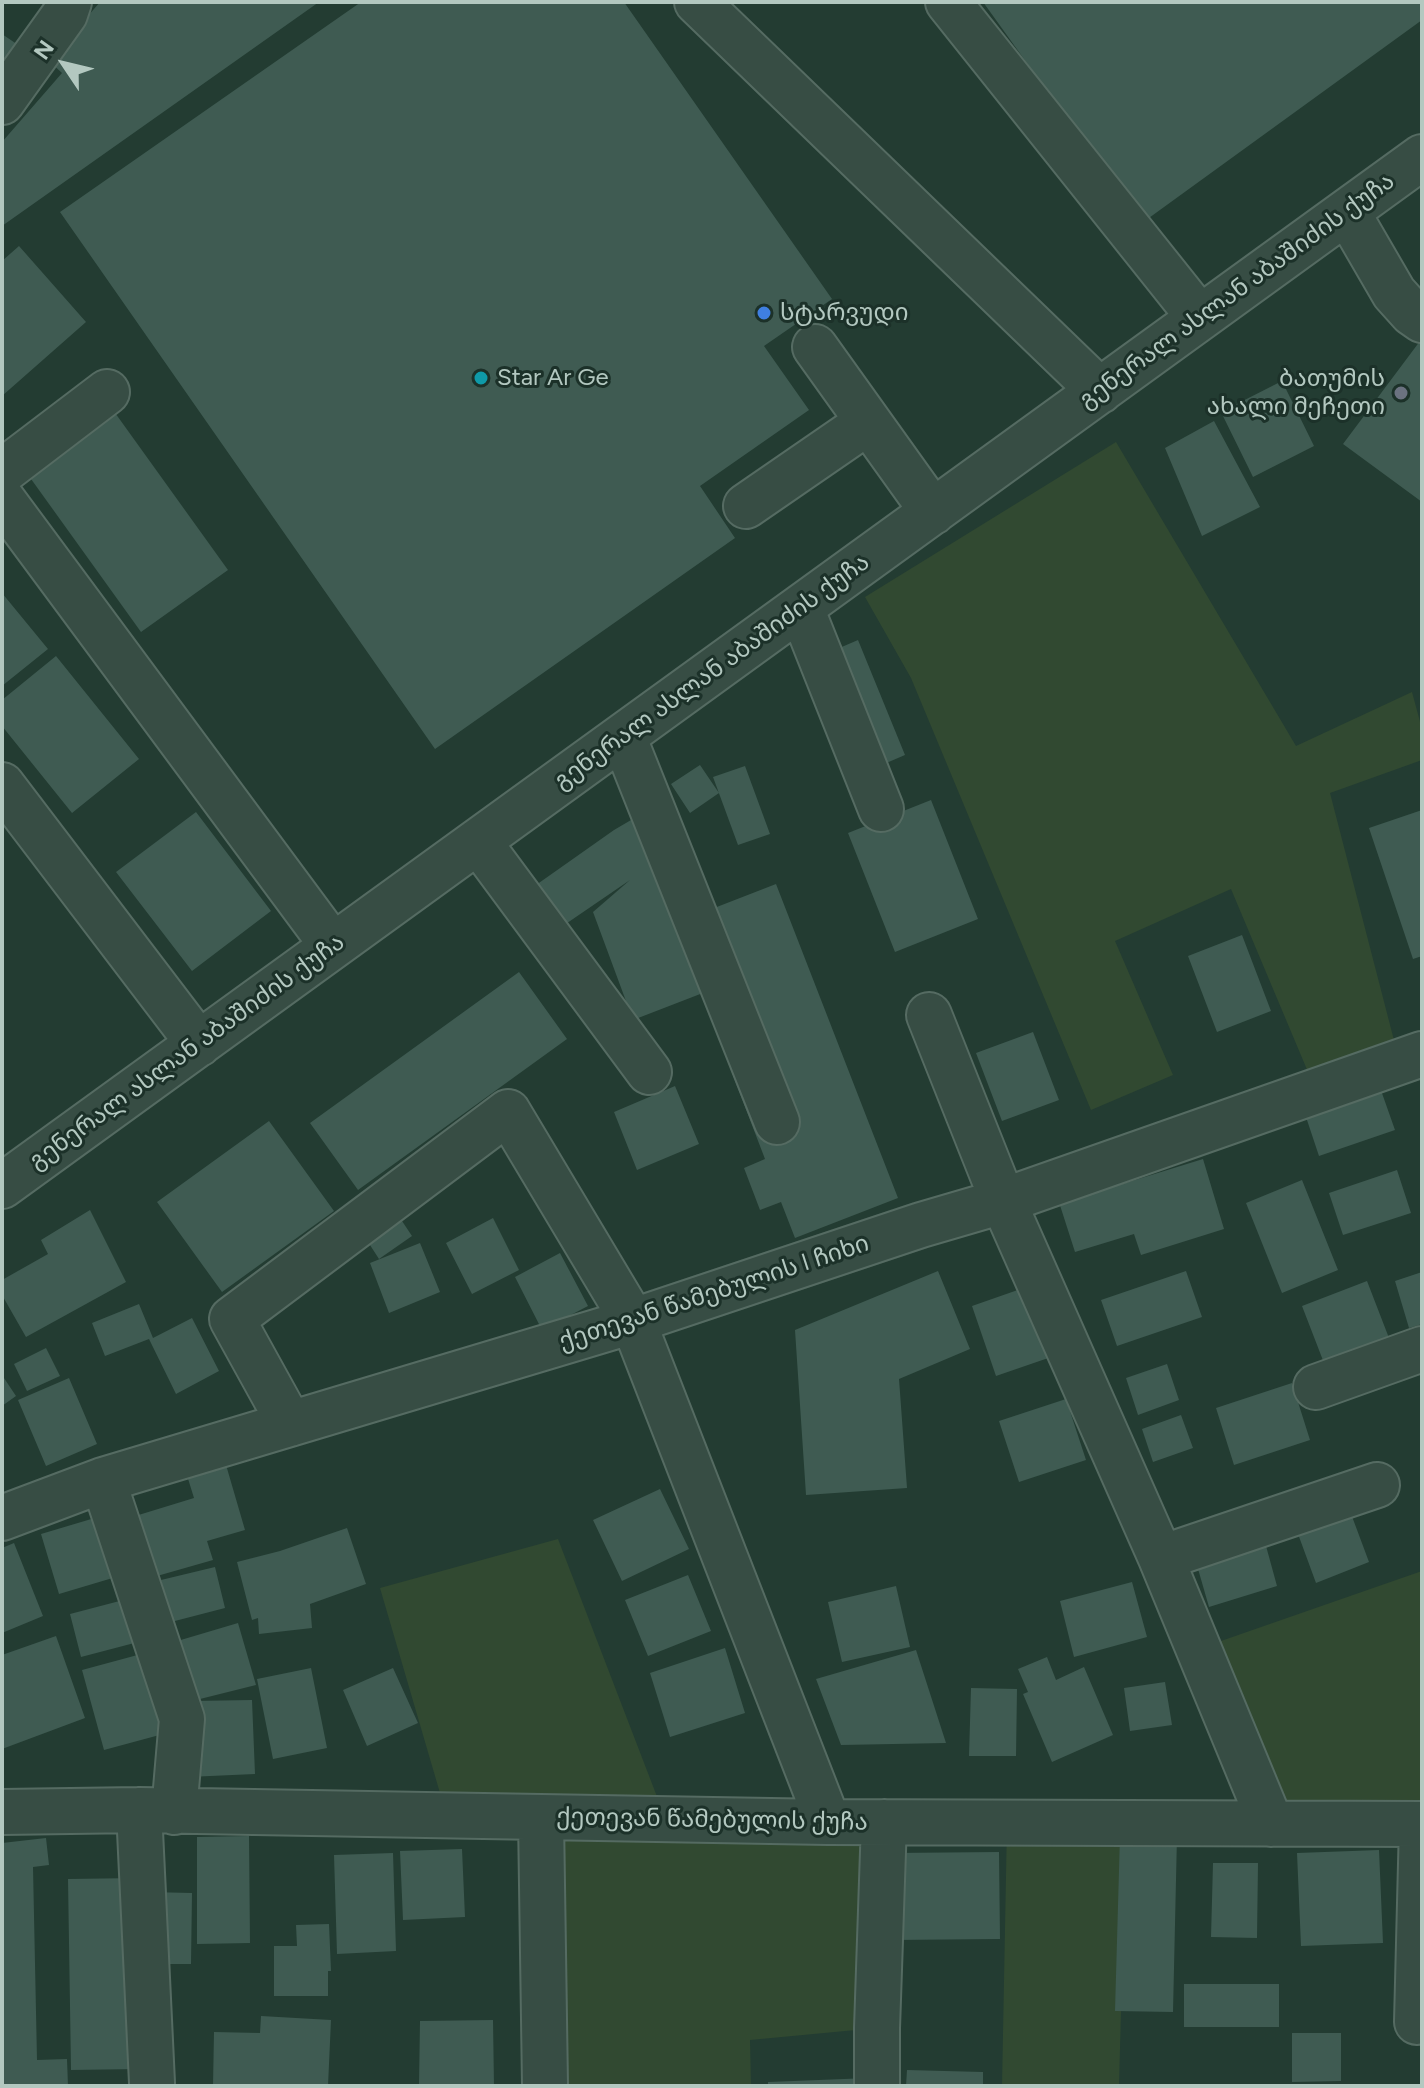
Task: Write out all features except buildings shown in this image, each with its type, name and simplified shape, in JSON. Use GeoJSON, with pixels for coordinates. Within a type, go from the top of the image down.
{"type":"FeatureCollection","features":[{"type":"Feature","properties":{"kind":"street"},"geometry":{"type":"LineString","coordinates":[[2,102],[65,14],[69,2]]}},
{"type":"Feature","properties":{"kind":"street"},"geometry":{"type":"LineString","coordinates":[[697,2],[1100,391]]}},
{"type":"Feature","properties":{"kind":"street"},"geometry":{"type":"LineString","coordinates":[[948,2],[1200,318]]}},
{"type":"Feature","properties":{"kind":"street","name":"გენერალ ასლან აბაშიძის ქუჩა"},"geometry":{"type":"LineString","coordinates":[[2,1186],[1422,157]]}},
{"type":"Feature","properties":{"kind":"street"},"geometry":{"type":"LineString","coordinates":[[1347,212],[1394,293],[1422,320]]}},
{"type":"Feature","properties":{"kind":"street"},"geometry":{"type":"LineString","coordinates":[[815,347],[933,512]]}},
{"type":"Feature","properties":{"kind":"street"},"geometry":{"type":"LineString","coordinates":[[2,472],[107,392]]}},
{"type":"Feature","properties":{"kind":"street"},"geometry":{"type":"LineString","coordinates":[[746,506],[868,422]]}},
{"type":"Feature","properties":{"kind":"street"},"geometry":{"type":"LineString","coordinates":[[2,499],[333,946]]}},
{"type":"Feature","properties":{"kind":"street"},"geometry":{"type":"LineString","coordinates":[[801,608],[881,809]]}},
{"type":"Feature","properties":{"kind":"street"},"geometry":{"type":"LineString","coordinates":[[623,736],[777,1122]]}},
{"type":"Feature","properties":{"kind":"street"},"geometry":{"type":"LineString","coordinates":[[2,785],[199,1044]]}},
{"type":"Feature","properties":{"kind":"street"},"geometry":{"type":"LineString","coordinates":[[478,841],[649,1072]]}},
{"type":"Feature","properties":{"kind":"street"},"geometry":{"type":"LineString","coordinates":[[929,1015],[1003,1201],[1161,1558],[1271,1824]]}},
{"type":"Feature","properties":{"kind":"street","name":"ქეთევან წამებულის I ჩიხი"},"geometry":{"type":"LineString","coordinates":[[2,1518],[103,1480],[633,1321],[921,1225],[1003,1201],[1422,1054]]}},
{"type":"Feature","properties":{"kind":"street"},"geometry":{"type":"LineString","coordinates":[[290,1424],[232,1319],[508,1112],[633,1321],[828,1822]]}},
{"type":"Feature","properties":{"kind":"street"},"geometry":{"type":"LineString","coordinates":[[1316,1387],[1422,1349]]}},
{"type":"Feature","properties":{"kind":"street"},"geometry":{"type":"LineString","coordinates":[[103,1480],[182,1719],[156,1811],[152,2083]]}},
{"type":"Feature","properties":{"kind":"street"},"geometry":{"type":"LineString","coordinates":[[1161,1558],[1377,1485]]}},
{"type":"Feature","properties":{"kind":"street","name":"ქეთევან წამებულის ქუჩა"},"geometry":{"type":"LineString","coordinates":[[2,1812],[156,1811],[828,1822],[1422,1824]]}},
{"type":"Feature","properties":{"kind":"street"},"geometry":{"type":"LineString","coordinates":[[541,1818],[545,2086]]}},
{"type":"Feature","properties":{"kind":"street"},"geometry":{"type":"LineString","coordinates":[[877,2086],[884,1822]]}},
{"type":"Feature","properties":{"kind":"street"},"geometry":{"type":"LineString","coordinates":[[1417,2022],[1422,1824]]}},
{"type":"Feature","properties":{"kind":"green space"},"geometry":{"type":"Polygon","coordinates":[[[1116,442],[1296,746],[1412,692],[1422,729],[1422,760],[1330,793],[1396,1048],[1308,1072],[1231,889],[1115,941],[1173,1075],[1091,1110],[911,678],[865,597],[1116,442]]]}},
{"type":"Feature","properties":{"kind":"green space"},"geometry":{"type":"Polygon","coordinates":[[[558,1539],[666,1820],[884,1822],[877,2028],[750,2040],[751,2086],[545,2086],[541,1819],[447,1817],[380,1588],[558,1539]]]}},
{"type":"Feature","properties":{"kind":"green space"},"geometry":{"type":"Polygon","coordinates":[[[1422,1571],[1422,1824],[1271,1824],[1198,1649],[1422,1571]]]}},
{"type":"Feature","properties":{"kind":"green space"},"geometry":{"type":"Polygon","coordinates":[[[1007,1823],[1126,1823],[1119,2086],[1002,2086],[1007,1823]]]}},
{"type":"Feature","properties":{"kind":"place","name":"სტარვუდი"},"geometry":{"type":"Point","coordinates":[764,313]}},
{"type":"Feature","properties":{"kind":"place","name":"Star Ar Ge"},"geometry":{"type":"Point","coordinates":[481,378]}},
{"type":"Feature","properties":{"kind":"place","name":"ბათუმის ახალი მეჩეთი"},"geometry":{"type":"Point","coordinates":[1401,393]}}]}
